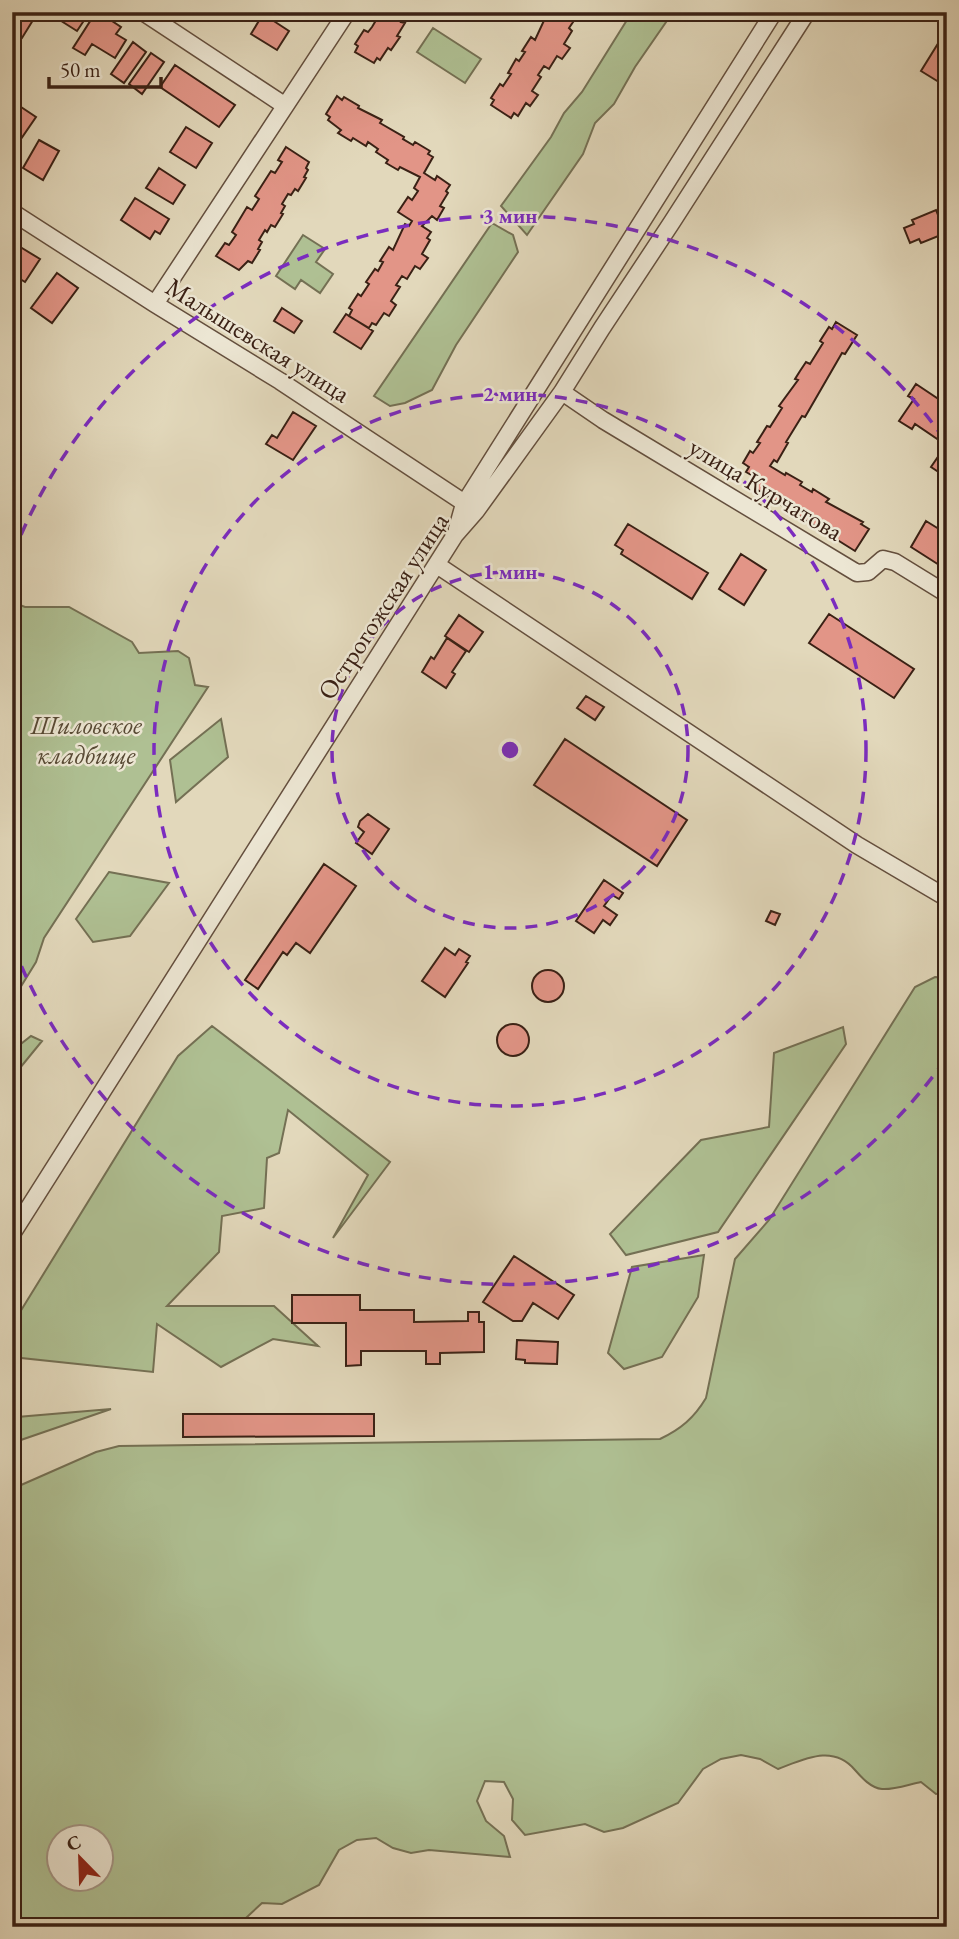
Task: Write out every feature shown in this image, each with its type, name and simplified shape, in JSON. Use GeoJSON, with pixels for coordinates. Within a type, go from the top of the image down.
{"type":"FeatureCollection","features":[{"type":"Feature","properties":{"kind":"street"},"geometry":{"type":"LineString","coordinates":[[143,12],[285,105]]}},
{"type":"Feature","properties":{"kind":"street"},"geometry":{"type":"LineString","coordinates":[[155,304],[347,12]]}},
{"type":"Feature","properties":{"kind":"street"},"geometry":{"type":"LineString","coordinates":[[470,507],[774,12]]}},
{"type":"Feature","properties":{"kind":"street","name":"Острогожская улица"},"geometry":{"type":"LineString","coordinates":[[12,1234],[437,565],[470,507],[562,392],[807,12]]}},
{"type":"Feature","properties":{"kind":"street","name":"Малышевская улица"},"geometry":{"type":"LineString","coordinates":[[12,212],[280,381],[470,507]]}},
{"type":"Feature","properties":{"kind":"street","name":"улица Курчатова"},"geometry":{"type":"LineString","coordinates":[[562,392],[603,420],[858,573],[868,572],[883,559],[895,562],[947,594]]}},
{"type":"Feature","properties":{"kind":"street"},"geometry":{"type":"LineString","coordinates":[[437,565],[857,845],[947,898]]}},
{"type":"Feature","properties":{"kind":"green space"},"geometry":{"type":"Polygon","coordinates":[[[632,12],[673,12],[635,67],[614,104],[595,123],[583,154],[527,235],[501,206],[551,137],[564,113],[582,92],[632,12]]]}},
{"type":"Feature","properties":{"kind":"green space"},"geometry":{"type":"Polygon","coordinates":[[[433,28],[481,59],[465,83],[417,52],[433,28]]]}},
{"type":"Feature","properties":{"kind":"green space"},"geometry":{"type":"Polygon","coordinates":[[[492,223],[513,235],[518,252],[456,345],[432,390],[405,403],[390,406],[374,396],[492,223]]]}},
{"type":"Feature","properties":{"kind":"green space"},"geometry":{"type":"Polygon","coordinates":[[[303,235],[325,249],[316,262],[333,274],[320,293],[301,280],[295,289],[276,276],[303,235]]]}},
{"type":"Feature","properties":{"kind":"green space","name":"Шиловское кладбище"},"geometry":{"type":"Polygon","coordinates":[[[12,602],[25,607],[69,607],[132,642],[139,653],[178,651],[189,658],[195,685],[208,687],[44,938],[36,962],[12,1001],[12,602]]]}},
{"type":"Feature","properties":{"kind":"green space"},"geometry":{"type":"Polygon","coordinates":[[[221,719],[228,757],[176,802],[170,760],[221,719]]]}},
{"type":"Feature","properties":{"kind":"green space"},"geometry":{"type":"Polygon","coordinates":[[[109,872],[169,883],[130,936],[93,942],[76,919],[109,872]]]}},
{"type":"Feature","properties":{"kind":"green space"},"geometry":{"type":"Polygon","coordinates":[[[935,977],[947,978],[947,1792],[936,1794],[921,1782],[892,1789],[874,1787],[837,1757],[808,1758],[778,1769],[760,1759],[741,1755],[721,1759],[703,1769],[678,1803],[623,1828],[604,1832],[585,1824],[525,1835],[512,1820],[513,1799],[504,1782],[485,1781],[477,1801],[486,1821],[504,1836],[510,1857],[429,1850],[411,1853],[393,1848],[376,1838],[357,1840],[339,1850],[319,1885],[282,1904],[262,1903],[247,1917],[257,1927],[12,1927],[12,1489],[96,1452],[119,1446],[660,1439],[681,1427],[706,1398],[735,1259],[769,1220],[915,987],[935,977]]]}},
{"type":"Feature","properties":{"kind":"green space"},"geometry":{"type":"Polygon","coordinates":[[[212,1026],[390,1162],[333,1238],[368,1175],[288,1110],[279,1153],[267,1158],[264,1208],[222,1216],[219,1252],[167,1306],[274,1306],[318,1346],[273,1339],[221,1367],[157,1324],[153,1372],[12,1357],[12,1325],[178,1056],[212,1026]]]}},
{"type":"Feature","properties":{"kind":"green space"},"geometry":{"type":"Polygon","coordinates":[[[843,1027],[846,1044],[718,1232],[626,1255],[610,1234],[701,1140],[769,1127],[774,1053],[843,1027]]]}},
{"type":"Feature","properties":{"kind":"green space"},"geometry":{"type":"Polygon","coordinates":[[[31,1036],[42,1041],[12,1081],[12,1051],[31,1036]]]}},
{"type":"Feature","properties":{"kind":"green space"},"geometry":{"type":"Polygon","coordinates":[[[704,1255],[698,1297],[662,1357],[624,1369],[608,1353],[632,1267],[704,1255]]]}},
{"type":"Feature","properties":{"kind":"green space"},"geometry":{"type":"Polygon","coordinates":[[[111,1409],[12,1443],[12,1420],[17,1417],[111,1409]]]}},
{"type":"Feature","properties":{"kind":"building"},"geometry":{"type":"Polygon","coordinates":[[[12,12],[38,12],[22,38],[12,32],[12,12]]]}},
{"type":"Feature","properties":{"kind":"building"},"geometry":{"type":"Polygon","coordinates":[[[47,12],[89,12],[89,13],[77,31],[47,12]]]}},
{"type":"Feature","properties":{"kind":"building"},"geometry":{"type":"Polygon","coordinates":[[[96,12],[111,16],[109,19],[121,27],[116,34],[126,40],[115,58],[92,44],[85,55],[73,48],[96,12]]]}},
{"type":"Feature","properties":{"kind":"building"},"geometry":{"type":"Polygon","coordinates":[[[376,12],[407,12],[401,22],[405,23],[397,36],[400,37],[391,50],[388,48],[380,60],[377,58],[374,63],[355,52],[358,46],[355,44],[364,30],[368,32],[372,27],[375,22],[371,19],[376,12]]]}},
{"type":"Feature","properties":{"kind":"building"},"geometry":{"type":"Polygon","coordinates":[[[553,12],[566,12],[563,16],[573,22],[569,28],[572,31],[564,44],[570,48],[562,59],[557,56],[549,69],[544,66],[532,91],[538,95],[530,106],[526,103],[518,116],[514,113],[511,118],[491,105],[494,100],[491,98],[511,74],[508,73],[516,59],[519,61],[525,52],[522,51],[531,37],[535,40],[547,14],[551,17],[553,12]]]}},
{"type":"Feature","properties":{"kind":"building"},"geometry":{"type":"Polygon","coordinates":[[[263,14],[289,31],[277,50],[251,34],[263,14]]]}},
{"type":"Feature","properties":{"kind":"building"},"geometry":{"type":"Polygon","coordinates":[[[947,29],[947,87],[921,71],[947,29]]]}},
{"type":"Feature","properties":{"kind":"building"},"geometry":{"type":"Polygon","coordinates":[[[133,42],[146,52],[124,83],[111,74],[133,42]]]}},
{"type":"Feature","properties":{"kind":"building"},"geometry":{"type":"Polygon","coordinates":[[[151,53],[164,62],[142,94],[129,84],[151,53]]]}},
{"type":"Feature","properties":{"kind":"building"},"geometry":{"type":"Polygon","coordinates":[[[175,65],[235,105],[219,127],[160,87],[175,65]]]}},
{"type":"Feature","properties":{"kind":"building"},"geometry":{"type":"Polygon","coordinates":[[[337,96],[342,100],[344,97],[359,106],[358,108],[382,120],[380,123],[413,145],[415,142],[430,151],[428,154],[433,157],[424,173],[435,180],[437,176],[450,185],[440,206],[444,208],[437,220],[432,216],[422,226],[431,232],[427,238],[430,240],[422,254],[428,258],[420,269],[415,266],[407,279],[402,276],[396,285],[400,287],[391,301],[396,305],[389,316],[384,313],[376,325],[372,323],[369,328],[349,316],[352,310],[349,308],[369,284],[366,282],[375,269],[378,271],[383,262],[380,261],[389,247],[393,250],[405,224],[409,226],[412,221],[398,212],[408,197],[412,200],[418,191],[414,188],[420,177],[386,163],[388,160],[368,142],[366,146],[338,133],[341,130],[328,120],[330,117],[326,114],[337,96]]]}},
{"type":"Feature","properties":{"kind":"building"},"geometry":{"type":"Polygon","coordinates":[[[12,101],[36,117],[12,152],[12,101]]]}},
{"type":"Feature","properties":{"kind":"building"},"geometry":{"type":"Polygon","coordinates":[[[186,127],[212,143],[196,168],[170,152],[186,127]]]}},
{"type":"Feature","properties":{"kind":"building"},"geometry":{"type":"Polygon","coordinates":[[[39,140],[59,151],[43,180],[23,168],[39,140]]]}},
{"type":"Feature","properties":{"kind":"building"},"geometry":{"type":"Polygon","coordinates":[[[286,147],[309,162],[304,177],[306,178],[298,191],[295,189],[291,195],[288,194],[282,204],[285,206],[281,213],[283,214],[275,227],[271,225],[267,232],[265,230],[259,240],[262,242],[258,249],[260,250],[252,263],[248,261],[239,270],[216,256],[225,243],[229,245],[236,235],[232,232],[247,207],[252,210],[259,199],[255,196],[271,171],[275,173],[282,162],[278,160],[286,147]]]}},
{"type":"Feature","properties":{"kind":"building"},"geometry":{"type":"Polygon","coordinates":[[[159,168],[185,185],[173,204],[146,188],[159,168]]]}},
{"type":"Feature","properties":{"kind":"building"},"geometry":{"type":"Polygon","coordinates":[[[135,198],[169,219],[160,234],[155,231],[150,239],[121,220],[135,198]]]}},
{"type":"Feature","properties":{"kind":"building"},"geometry":{"type":"Polygon","coordinates":[[[936,210],[938,215],[947,214],[947,227],[944,229],[946,233],[921,243],[919,239],[910,243],[904,228],[914,224],[912,220],[936,210]]]}},
{"type":"Feature","properties":{"kind":"building"},"geometry":{"type":"Polygon","coordinates":[[[17,245],[40,259],[25,282],[12,274],[12,253],[17,245]]]}},
{"type":"Feature","properties":{"kind":"building"},"geometry":{"type":"Polygon","coordinates":[[[57,273],[78,288],[52,323],[31,308],[57,273]]]}},
{"type":"Feature","properties":{"kind":"building"},"geometry":{"type":"Polygon","coordinates":[[[282,308],[302,321],[294,333],[274,321],[282,308]]]}},
{"type":"Feature","properties":{"kind":"building"},"geometry":{"type":"Polygon","coordinates":[[[346,314],[373,331],[361,349],[334,332],[346,314]]]}},
{"type":"Feature","properties":{"kind":"building"},"geometry":{"type":"Polygon","coordinates":[[[836,322],[857,335],[845,354],[842,353],[805,417],[802,416],[777,462],[774,460],[770,466],[802,482],[800,485],[812,492],[813,489],[829,499],[826,502],[863,522],[861,524],[869,529],[855,551],[748,484],[753,476],[746,472],[749,467],[743,463],[750,451],[753,453],[760,443],[757,442],[782,408],[779,406],[798,380],[795,379],[800,371],[806,362],[810,364],[823,343],[820,341],[829,327],[832,329],[836,322]]]}},
{"type":"Feature","properties":{"kind":"building"},"geometry":{"type":"Polygon","coordinates":[[[916,384],[943,402],[947,399],[947,421],[943,427],[947,430],[947,470],[943,475],[931,467],[946,445],[915,424],[912,429],[899,421],[914,399],[908,396],[916,384]]]}},
{"type":"Feature","properties":{"kind":"building"},"geometry":{"type":"Polygon","coordinates":[[[293,412],[316,426],[293,460],[266,444],[272,435],[277,438],[293,412]]]}},
{"type":"Feature","properties":{"kind":"building"},"geometry":{"type":"Polygon","coordinates":[[[926,521],[947,534],[947,570],[911,547],[926,521]]]}},
{"type":"Feature","properties":{"kind":"building"},"geometry":{"type":"Polygon","coordinates":[[[628,524],[708,573],[692,599],[621,554],[623,550],[615,545],[628,524]]]}},
{"type":"Feature","properties":{"kind":"building"},"geometry":{"type":"Polygon","coordinates":[[[741,554],[766,570],[744,605],[719,589],[741,554]]]}},
{"type":"Feature","properties":{"kind":"building"},"geometry":{"type":"Polygon","coordinates":[[[829,614],[914,669],[894,698],[809,643],[829,614]]]}},
{"type":"Feature","properties":{"kind":"building"},"geometry":{"type":"Polygon","coordinates":[[[459,615],[483,632],[469,652],[445,636],[459,615]]]}},
{"type":"Feature","properties":{"kind":"building"},"geometry":{"type":"Polygon","coordinates":[[[447,638],[466,651],[452,672],[455,674],[446,688],[422,672],[447,638]]]}},
{"type":"Feature","properties":{"kind":"building"},"geometry":{"type":"Polygon","coordinates":[[[586,696],[604,707],[595,720],[577,708],[586,696]]]}},
{"type":"Feature","properties":{"kind":"building"},"geometry":{"type":"Polygon","coordinates":[[[565,739],[687,820],[657,866],[534,785],[565,739]]]}},
{"type":"Feature","properties":{"kind":"building"},"geometry":{"type":"Polygon","coordinates":[[[368,814],[389,829],[372,854],[356,843],[364,832],[358,827],[360,821],[368,814]]]}},
{"type":"Feature","properties":{"kind":"building"},"geometry":{"type":"Polygon","coordinates":[[[324,864],[356,886],[310,953],[296,943],[287,955],[283,952],[258,989],[245,980],[324,864]]]}},
{"type":"Feature","properties":{"kind":"building"},"geometry":{"type":"Polygon","coordinates":[[[604,880],[623,893],[619,899],[612,895],[604,906],[617,915],[610,925],[603,920],[594,933],[576,921],[604,880]]]}},
{"type":"Feature","properties":{"kind":"building"},"geometry":{"type":"Polygon","coordinates":[[[771,911],[780,914],[775,925],[766,921],[771,911]]]}},
{"type":"Feature","properties":{"kind":"building"},"geometry":{"type":"Polygon","coordinates":[[[445,948],[455,955],[459,949],[470,956],[445,997],[422,981],[445,948]]]}},
{"type":"Feature","properties":{"kind":"building"},"geometry":{"type":"Polygon","coordinates":[[[548,970],[560,974],[564,986],[560,998],[548,1002],[536,998],[532,986],[536,974],[548,970]]]}},
{"type":"Feature","properties":{"kind":"building"},"geometry":{"type":"Polygon","coordinates":[[[513,1024],[525,1028],[529,1040],[525,1052],[513,1056],[501,1052],[497,1040],[501,1028],[513,1024]]]}},
{"type":"Feature","properties":{"kind":"building"},"geometry":{"type":"Polygon","coordinates":[[[514,1256],[574,1295],[558,1319],[533,1303],[522,1321],[513,1321],[483,1302],[514,1256]]]}},
{"type":"Feature","properties":{"kind":"building"},"geometry":{"type":"Polygon","coordinates":[[[292,1295],[360,1295],[360,1310],[414,1310],[414,1322],[468,1321],[468,1312],[479,1312],[479,1322],[484,1322],[484,1352],[440,1353],[440,1364],[426,1364],[426,1351],[361,1351],[361,1365],[346,1366],[346,1323],[292,1323],[292,1295]]]}},
{"type":"Feature","properties":{"kind":"building"},"geometry":{"type":"Polygon","coordinates":[[[517,1340],[558,1342],[557,1364],[525,1363],[525,1360],[516,1359],[517,1340]]]}},
{"type":"Feature","properties":{"kind":"building"},"geometry":{"type":"Polygon","coordinates":[[[183,1414],[374,1414],[374,1436],[183,1437],[183,1414]]]}}]}
